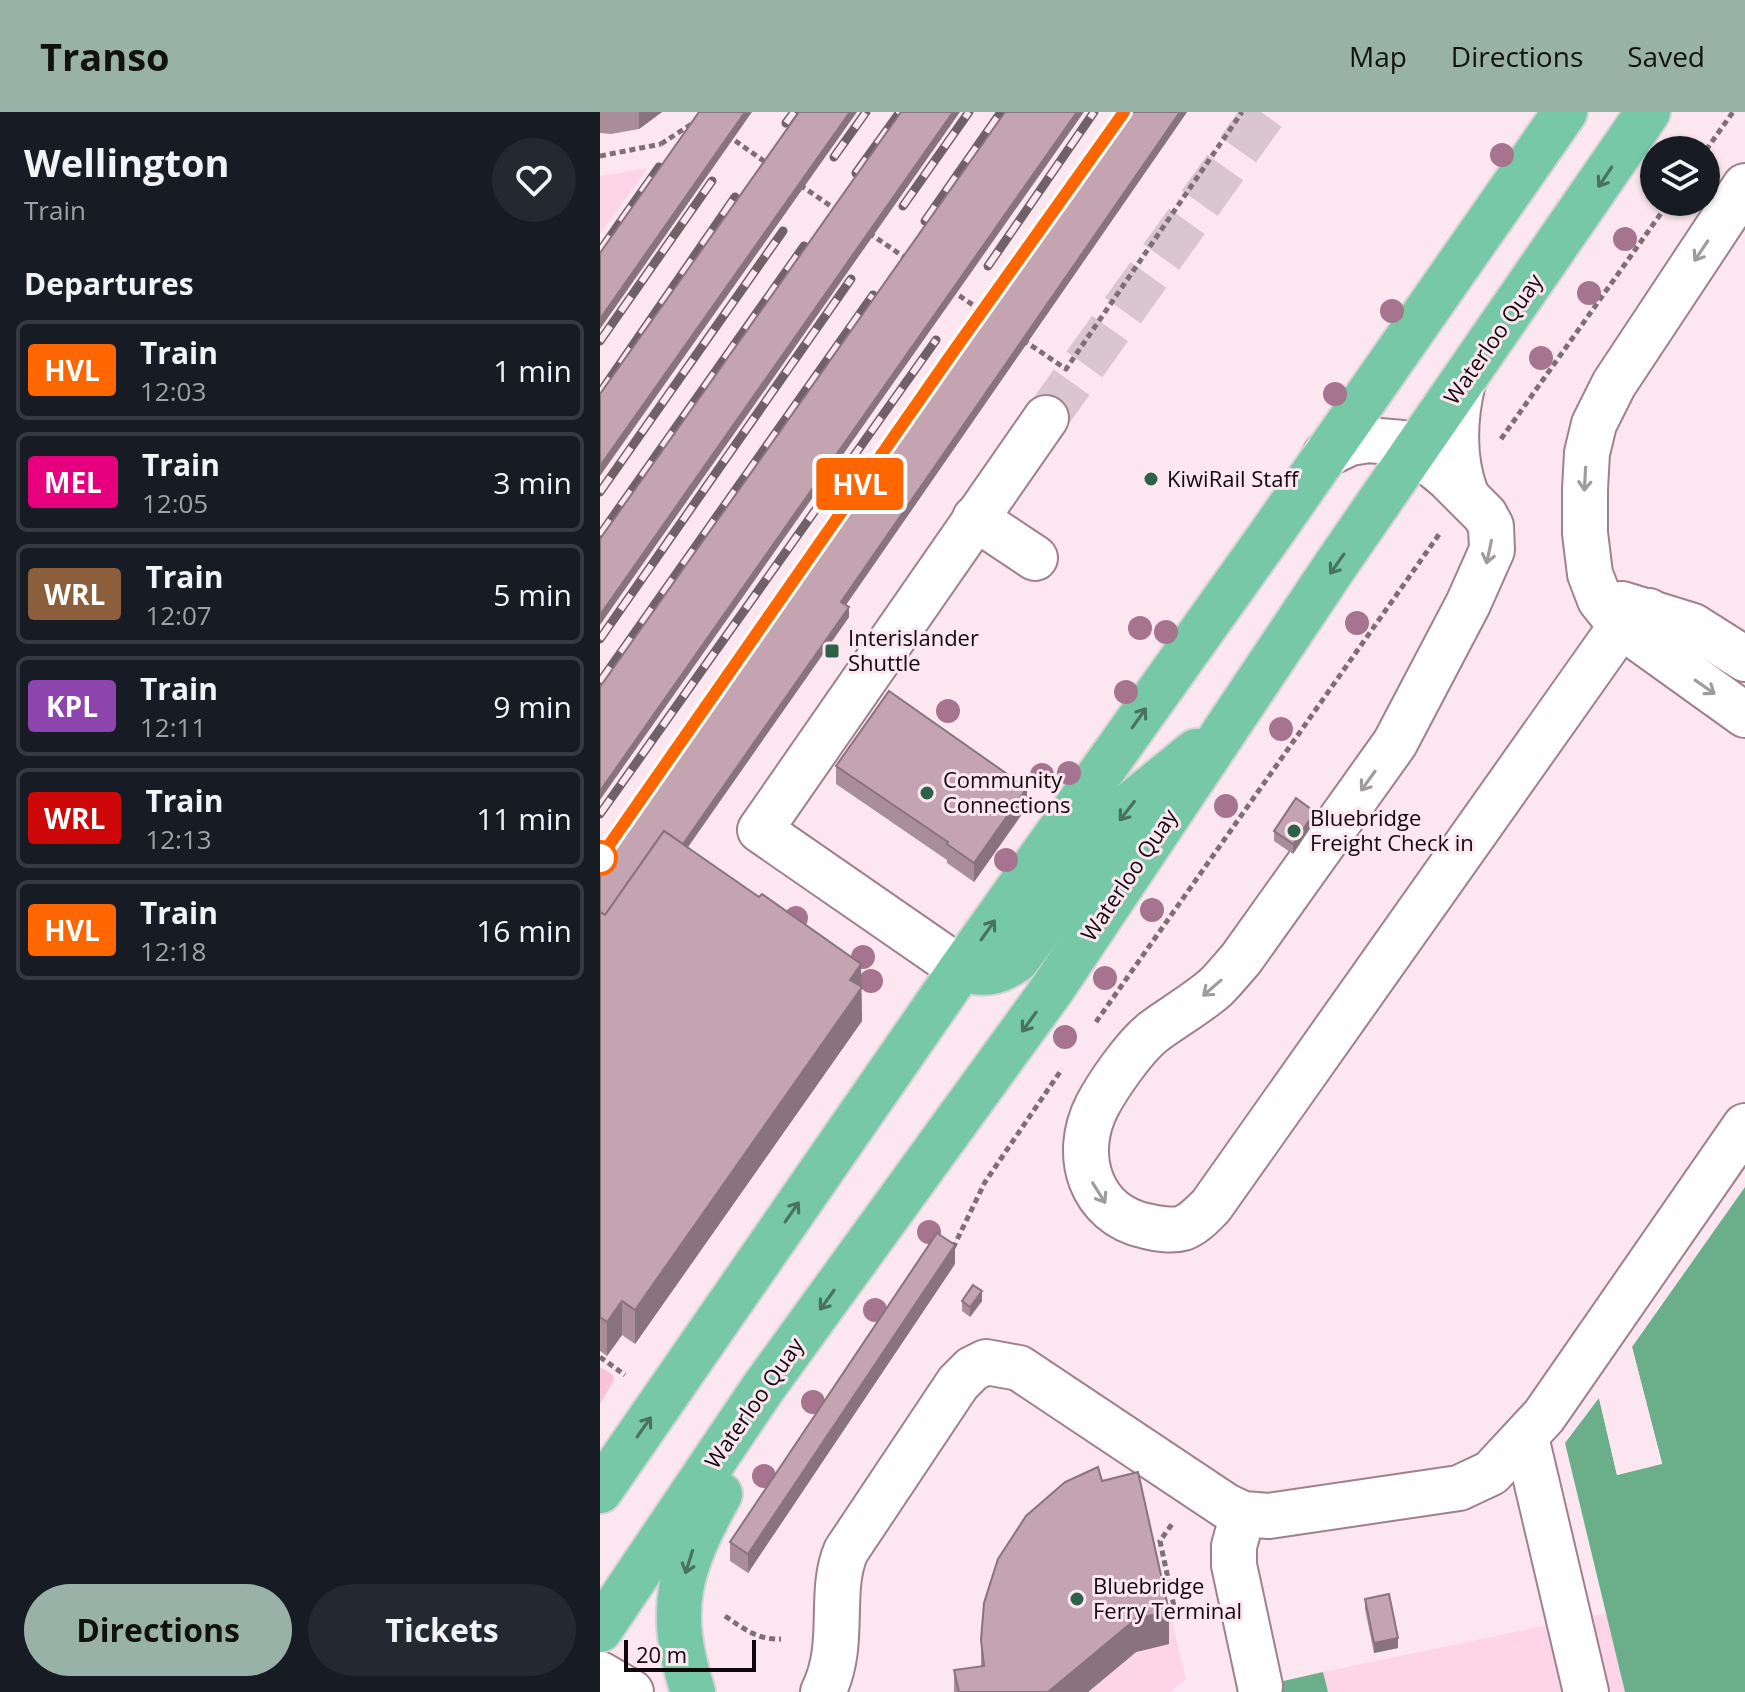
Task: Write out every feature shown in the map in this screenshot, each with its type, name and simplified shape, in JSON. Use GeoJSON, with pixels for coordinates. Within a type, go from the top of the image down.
{"type":"FeatureCollection","features":[{"type":"Feature","properties":{"kind":"main road"},"geometry":{"type":"LineString","coordinates":[[600,1491],[961,969],[1565,112]]}},
{"type":"Feature","properties":{"kind":"main road","name":"Waterloo Quay"},"geometry":{"type":"LineString","coordinates":[[600,1630],[763,1388],[1053,988],[1648,112]]}},
{"type":"Feature","properties":{"kind":"main road"},"geometry":{"type":"LineString","coordinates":[[961,969],[992,974],[1017,960],[1132,803],[1229,725]]}},
{"type":"Feature","properties":{"kind":"main road"},"geometry":{"type":"LineString","coordinates":[[693,1692],[679,1640],[677,1617],[680,1588],[695,1539],[735,1466],[763,1388]]}},
{"type":"Feature","properties":{"kind":"street"},"geometry":{"type":"LineString","coordinates":[[1745,186],[1639,344],[1594,424],[1587,453],[1585,533],[1590,574],[1623,612],[1745,715]]}},
{"type":"Feature","properties":{"kind":"street"},"geometry":{"type":"LineString","coordinates":[[1463,382],[1455,446],[1458,473],[1466,494]]}},
{"type":"Feature","properties":{"kind":"street"},"geometry":{"type":"LineString","coordinates":[[961,969],[760,830],[1046,418]]}},
{"type":"Feature","properties":{"kind":"street"},"geometry":{"type":"LineString","coordinates":[[1325,455],[1350,443],[1369,440],[1402,443],[1466,494],[1485,515],[1491,526],[1492,550],[1468,604],[1395,743],[1241,959],[1216,986],[1150,1035],[1097,1106],[1085,1137],[1086,1165],[1095,1190],[1108,1206],[1130,1222],[1155,1228],[1181,1229],[1211,1206],[1623,612]]}},
{"type":"Feature","properties":{"kind":"street"},"geometry":{"type":"LineString","coordinates":[[975,518],[1035,558]]}},
{"type":"Feature","properties":{"kind":"street"},"geometry":{"type":"LineString","coordinates":[[1623,612],[1693,626],[1745,659]]}},
{"type":"Feature","properties":{"kind":"street"},"geometry":{"type":"LineString","coordinates":[[823,1692],[831,1676],[836,1651],[840,1570],[846,1551],[958,1383],[972,1369],[986,1362],[1019,1368],[1226,1506],[1243,1514],[1269,1516],[1459,1488],[1491,1473],[1544,1416],[1745,1126]]}},
{"type":"Feature","properties":{"kind":"street"},"geometry":{"type":"LineString","coordinates":[[1526,1437],[1586,1692]]}},
{"type":"Feature","properties":{"kind":"street"},"geometry":{"type":"LineString","coordinates":[[1243,1514],[1234,1546],[1234,1565],[1260,1686]]}},
{"type":"Feature","properties":{"kind":"street"},"geometry":{"type":"LineString","coordinates":[[600,1674],[631,1692]]}},
{"type":"Feature","properties":{"kind":"path"},"geometry":{"type":"LineString","coordinates":[[1013,333],[1066,369],[1242,112]]}},
{"type":"Feature","properties":{"kind":"path"},"geometry":{"type":"LineString","coordinates":[[1716,136],[1733,112]]}},
{"type":"Feature","properties":{"kind":"path"},"geometry":{"type":"LineString","coordinates":[[600,156],[661,144],[690,126],[699,116]]}},
{"type":"Feature","properties":{"kind":"path"},"geometry":{"type":"LineString","coordinates":[[724,133],[776,169]]}},
{"type":"Feature","properties":{"kind":"path"},"geometry":{"type":"LineString","coordinates":[[789,178],[842,214]]}},
{"type":"Feature","properties":{"kind":"path"},"geometry":{"type":"LineString","coordinates":[[1493,452],[1659,216]]}},
{"type":"Feature","properties":{"kind":"path"},"geometry":{"type":"LineString","coordinates":[[868,233],[908,260]]}},
{"type":"Feature","properties":{"kind":"path"},"geometry":{"type":"LineString","coordinates":[[947,287],[1000,324]]}},
{"type":"Feature","properties":{"kind":"path"},"geometry":{"type":"LineString","coordinates":[[600,1357],[633,1380]]}},
{"type":"Feature","properties":{"kind":"path"},"geometry":{"type":"LineString","coordinates":[[1163,1617],[1175,1614],[1175,1611],[1160,1541],[1176,1519]]}},
{"type":"Feature","properties":{"kind":"path"},"geometry":{"type":"LineString","coordinates":[[716,1610],[751,1634],[765,1639],[781,1639]]}},
{"type":"Feature","properties":{"kind":"shaded area"},"geometry":{"type":"Polygon","coordinates":[[[648,168],[600,234],[600,176],[648,168]]]}},
{"type":"Feature","properties":{"kind":"shaded area"},"geometry":{"type":"Polygon","coordinates":[[[1745,1187],[1745,1692],[1625,1692],[1565,1443],[1599,1398],[1617,1475],[1662,1463],[1632,1347],[1745,1187]]]}},
{"type":"Feature","properties":{"kind":"shaded area"},"geometry":{"type":"Polygon","coordinates":[[[600,1367],[613,1375],[614,1380],[600,1404],[600,1367]]]}},
{"type":"Feature","properties":{"kind":"shaded area"},"geometry":{"type":"Polygon","coordinates":[[[1168,1604],[1186,1679],[1170,1692],[1088,1692],[1136,1652],[1169,1644],[1161,1606],[1168,1604]]]}},
{"type":"Feature","properties":{"kind":"shaded area"},"geometry":{"type":"Polygon","coordinates":[[[1607,1613],[1625,1692],[1328,1692],[1323,1672],[1607,1613]]]}},
{"type":"Feature","properties":{"kind":"shaded area"},"geometry":{"type":"Polygon","coordinates":[[[1323,1672],[1328,1692],[1235,1692],[1323,1672]]]}},
{"type":"Feature","properties":{"kind":"pier"},"geometry":{"type":"Polygon","coordinates":[[[1632,1347],[1662,1464],[1617,1475],[1599,1398],[1601,1395],[1620,1470],[1657,1461],[1629,1351],[1632,1347]]]}},
{"type":"Feature","properties":{"kind":"building"},"geometry":{"type":"Polygon","coordinates":[[[699,112],[745,112],[600,319],[600,253],[699,112]]]}},
{"type":"Feature","properties":{"kind":"building"},"geometry":{"type":"Polygon","coordinates":[[[799,112],[850,112],[600,466],[600,394],[799,112]]]}},
{"type":"Feature","properties":{"kind":"building"},"geometry":{"type":"Polygon","coordinates":[[[901,112],[953,112],[600,615],[600,539],[901,112]]]}},
{"type":"Feature","properties":{"kind":"building"},"geometry":{"type":"Polygon","coordinates":[[[1005,112],[1077,112],[600,791],[600,687],[1005,112]]]}},
{"type":"Feature","properties":{"kind":"building"},"geometry":{"type":"Polygon","coordinates":[[[1130,112],[1180,112],[841,602],[849,607],[683,844],[664,831],[605,915],[600,912],[600,863],[1130,112]]]}},
{"type":"Feature","properties":{"kind":"building","name":"Community Connections"},"geometry":{"type":"Polygon","coordinates":[[[889,691],[1027,788],[974,863],[836,766],[889,691]]]}},
{"type":"Feature","properties":{"kind":"building","name":"Bluebridge Freight Check in"},"geometry":{"type":"Polygon","coordinates":[[[1296,798],[1315,812],[1293,844],[1274,831],[1296,798]]]}},
{"type":"Feature","properties":{"kind":"building"},"geometry":{"type":"Polygon","coordinates":[[[664,831],[759,897],[762,894],[861,964],[850,980],[862,987],[635,1310],[622,1301],[607,1322],[600,1317],[600,912],[605,915],[664,831]]]}},
{"type":"Feature","properties":{"kind":"building"},"geometry":{"type":"Polygon","coordinates":[[[937,1233],[955,1245],[748,1554],[730,1542],[937,1233]]]}},
{"type":"Feature","properties":{"kind":"building"},"geometry":{"type":"Polygon","coordinates":[[[973,1285],[982,1291],[970,1307],[962,1301],[973,1285]]]}},
{"type":"Feature","properties":{"kind":"building","name":"Bluebridge Ferry Terminal"},"geometry":{"type":"Polygon","coordinates":[[[1098,1467],[1102,1481],[1138,1472],[1169,1611],[1136,1619],[1048,1692],[959,1692],[954,1670],[984,1666],[981,1640],[984,1603],[998,1559],[1026,1516],[1065,1482],[1098,1467]]]}},
{"type":"Feature","properties":{"kind":"building"},"geometry":{"type":"Polygon","coordinates":[[[1389,1594],[1398,1638],[1374,1643],[1365,1599],[1389,1594]]]}},
{"type":"Feature","properties":{"kind":"tunnel"},"geometry":{"type":"LineString","coordinates":[[1046,418],[1265,112]]}},
{"type":"Feature","properties":{"kind":"railway"},"geometry":{"type":"LineString","coordinates":[[786,123],[794,112]]}},
{"type":"Feature","properties":{"kind":"railway"},"geometry":{"type":"LineString","coordinates":[[834,157],[866,112]]}},
{"type":"Feature","properties":{"kind":"railway"},"geometry":{"type":"LineString","coordinates":[[856,173],[900,112]]}},
{"type":"Feature","properties":{"kind":"railway"},"geometry":{"type":"LineString","coordinates":[[903,206],[969,112]]}},
{"type":"Feature","properties":{"kind":"railway"},"geometry":{"type":"LineString","coordinates":[[925,221],[1001,112]]}},
{"type":"Feature","properties":{"kind":"railway"},"geometry":{"type":"LineString","coordinates":[[988,266],[1094,112]]}},
{"type":"Feature","properties":{"kind":"railway"},"geometry":{"type":"LineString","coordinates":[[1005,278],[1124,112]]}},
{"type":"Feature","properties":{"kind":"railway"},"geometry":{"type":"LineString","coordinates":[[600,251],[659,167]]}},
{"type":"Feature","properties":{"kind":"railway"},"geometry":{"type":"LineString","coordinates":[[600,341],[712,181]]}},
{"type":"Feature","properties":{"kind":"railway"},"geometry":{"type":"LineString","coordinates":[[600,393],[735,197]]}},
{"type":"Feature","properties":{"kind":"railway"},"geometry":{"type":"LineString","coordinates":[[600,492],[783,231]]}},
{"type":"Feature","properties":{"kind":"railway"},"geometry":{"type":"LineString","coordinates":[[600,535],[804,246]]}},
{"type":"Feature","properties":{"kind":"railway"},"geometry":{"type":"LineString","coordinates":[[600,639],[851,279]]}},
{"type":"Feature","properties":{"kind":"railway"},"geometry":{"type":"LineString","coordinates":[[600,682],[873,295]]}},
{"type":"Feature","properties":{"kind":"railway"},"geometry":{"type":"LineString","coordinates":[[600,814],[936,340]]}},
{"type":"Feature","properties":{"kind":"railway"},"geometry":{"type":"LineString","coordinates":[[600,858],[953,352]]}},
{"type":"Feature","properties":{"kind":"train","name":"HVL"},"geometry":{"type":"LineString","coordinates":[[600,858],[1124,112]]}},
{"type":"Feature","properties":{"kind":"place","name":"KiwiRail Staff"},"geometry":{"type":"Point","coordinates":[1151,479]}},
{"type":"Feature","properties":{"kind":"place","name":"Interislander Shuttle"},"geometry":{"type":"Point","coordinates":[832,651]}},
{"type":"Feature","properties":{"kind":"place","name":"Community Connections"},"geometry":{"type":"Point","coordinates":[927,793]}},
{"type":"Feature","properties":{"kind":"place","name":"Bluebridge Freight Check in"},"geometry":{"type":"Point","coordinates":[1294,831]}},
{"type":"Feature","properties":{"kind":"place","name":"Bluebridge Ferry Terminal"},"geometry":{"type":"Point","coordinates":[1077,1599]}}]}
